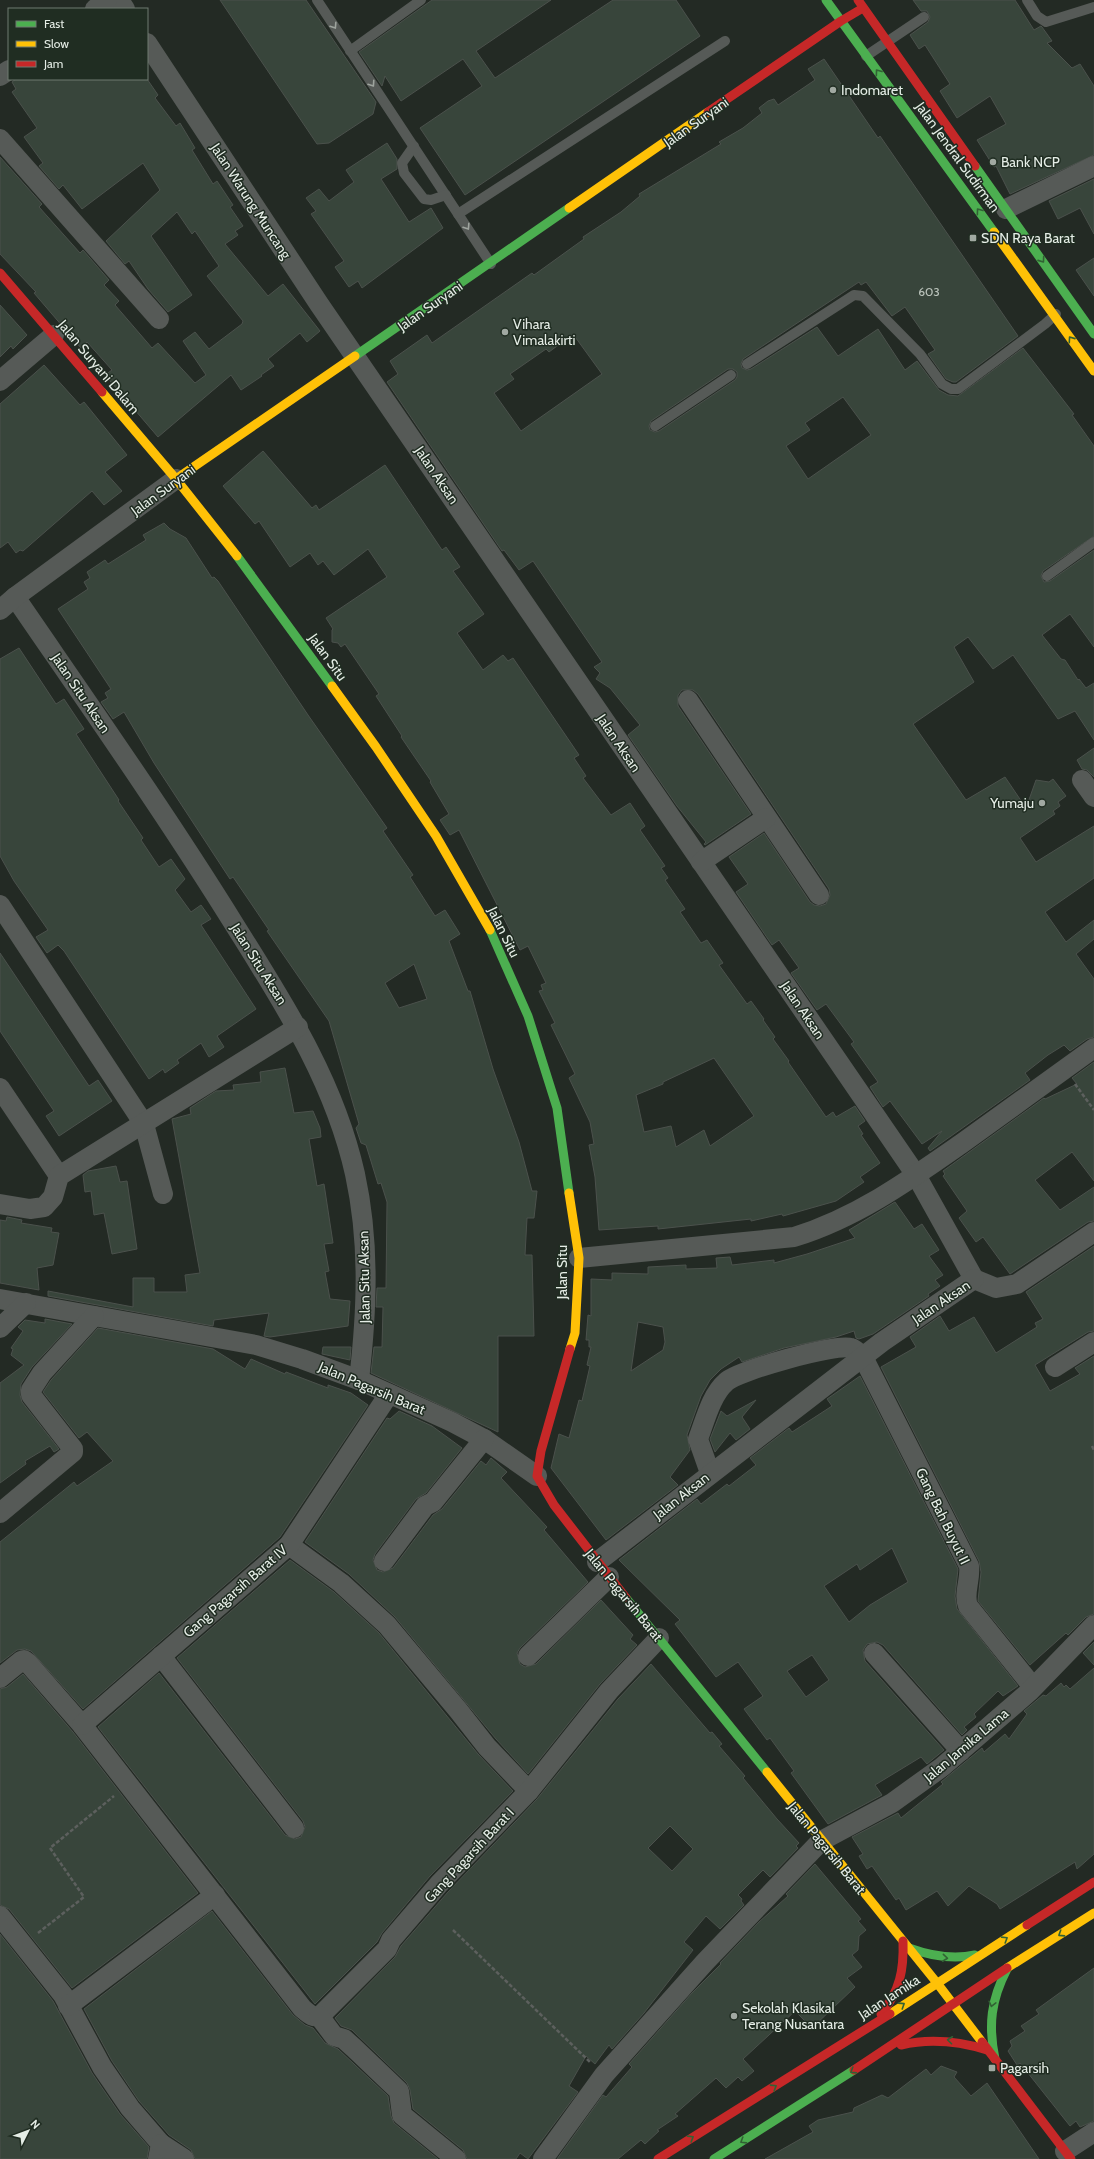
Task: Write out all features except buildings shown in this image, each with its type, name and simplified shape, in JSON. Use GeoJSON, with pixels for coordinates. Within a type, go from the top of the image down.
{"type":"FeatureCollection","features":[{"type":"Feature","properties":{"kind":"street"},"geometry":{"type":"LineString","coordinates":[[96,8],[107,0]]}},
{"type":"Feature","properties":{"kind":"street","name":"Jalan Jendral Sudirman"},"geometry":{"type":"LineString","coordinates":[[826,0],[1094,370]]}},
{"type":"Feature","properties":{"kind":"street","name":"Jalan Jendral Sudirman"},"geometry":{"type":"LineString","coordinates":[[858,0],[1094,334]]}},
{"type":"Feature","properties":{"kind":"street","name":"Jalan Suryani"},"geometry":{"type":"LineString","coordinates":[[0,610],[15,597],[176,479],[356,357],[841,21],[864,8]]}},
{"type":"Feature","properties":{"kind":"street","name":"Jalan Warung Muncang"},"geometry":{"type":"LineString","coordinates":[[148,45],[356,357]]}},
{"type":"Feature","properties":{"kind":"street"},"geometry":{"type":"LineString","coordinates":[[0,139],[159,319]]}},
{"type":"Feature","properties":{"kind":"street"},"geometry":{"type":"LineString","coordinates":[[1006,209],[1094,166]]}},
{"type":"Feature","properties":{"kind":"street","name":"Jalan Suryani Dalam"},"geometry":{"type":"LineString","coordinates":[[0,272],[176,479]]}},
{"type":"Feature","properties":{"kind":"street"},"geometry":{"type":"LineString","coordinates":[[0,381],[54,336]]}},
{"type":"Feature","properties":{"kind":"street","name":"Jalan Aksan"},"geometry":{"type":"LineString","coordinates":[[356,357],[916,1175],[974,1279],[862,1357],[710,1473],[603,1569],[528,1656]]}},
{"type":"Feature","properties":{"kind":"street","name":"Jalan Situ"},"geometry":{"type":"LineString","coordinates":[[176,479],[234,552],[376,747],[436,836],[488,927],[528,1016],[557,1108],[580,1258],[575,1333],[541,1451],[537,1476]]}},
{"type":"Feature","properties":{"kind":"street","name":"Jalan Situ Aksan"},"geometry":{"type":"LineString","coordinates":[[15,597],[200,868],[298,1027],[322,1074],[341,1123],[355,1173],[361,1210],[367,1277],[365,1329],[359,1380]]}},
{"type":"Feature","properties":{"kind":"street"},"geometry":{"type":"LineString","coordinates":[[688,700],[819,895]]}},
{"type":"Feature","properties":{"kind":"street"},"geometry":{"type":"LineString","coordinates":[[1082,780],[1094,797]]}},
{"type":"Feature","properties":{"kind":"street"},"geometry":{"type":"LineString","coordinates":[[701,862],[766,818]]}},
{"type":"Feature","properties":{"kind":"street"},"geometry":{"type":"LineString","coordinates":[[0,904],[144,1124],[163,1194]]}},
{"type":"Feature","properties":{"kind":"street"},"geometry":{"type":"LineString","coordinates":[[0,1204],[30,1209],[44,1207],[53,1197],[59,1176],[298,1027]]}},
{"type":"Feature","properties":{"kind":"street"},"geometry":{"type":"LineString","coordinates":[[580,1258],[794,1237],[823,1228],[846,1218],[916,1175],[1094,1048]]}},
{"type":"Feature","properties":{"kind":"street"},"geometry":{"type":"LineString","coordinates":[[0,1088],[59,1176]]}},
{"type":"Feature","properties":{"kind":"street"},"geometry":{"type":"LineString","coordinates":[[974,1279],[996,1288],[1016,1284],[1094,1232]]}},
{"type":"Feature","properties":{"kind":"street","name":"Jalan Pagarsih Barat"},"geometry":{"type":"LineString","coordinates":[[0,1299],[256,1345],[302,1359],[359,1380],[452,1422],[484,1439],[537,1476],[554,1505],[603,1569],[937,1983],[1068,2155]]}},
{"type":"Feature","properties":{"kind":"street"},"geometry":{"type":"LineString","coordinates":[[0,1328],[26,1304]]}},
{"type":"Feature","properties":{"kind":"street"},"geometry":{"type":"LineString","coordinates":[[0,1513],[73,1452],[73,1449],[32,1395],[31,1390],[42,1373],[94,1316]]}},
{"type":"Feature","properties":{"kind":"street"},"geometry":{"type":"LineString","coordinates":[[1055,1367],[1094,1342]]}},
{"type":"Feature","properties":{"kind":"street"},"geometry":{"type":"LineString","coordinates":[[710,1473],[698,1439],[717,1392],[726,1381],[738,1374],[761,1366],[830,1348],[851,1348],[862,1357]]}},
{"type":"Feature","properties":{"kind":"street","name":"Gang Bah Buyut II"},"geometry":{"type":"LineString","coordinates":[[862,1357],[970,1566],[971,1576],[966,1601],[968,1606],[1033,1687]]}},
{"type":"Feature","properties":{"kind":"street","name":"Gang Pagarsih Barat IV"},"geometry":{"type":"LineString","coordinates":[[82,1725],[289,1545],[389,1394]]}},
{"type":"Feature","properties":{"kind":"street"},"geometry":{"type":"LineString","coordinates":[[384,1561],[425,1506],[433,1502],[484,1439]]}},
{"type":"Feature","properties":{"kind":"street"},"geometry":{"type":"LineString","coordinates":[[289,1545],[341,1583],[387,1625],[487,1747],[529,1791]]}},
{"type":"Feature","properties":{"kind":"street","name":"Jalan Jamika Lama"},"geometry":{"type":"LineString","coordinates":[[543,2159],[604,2075],[705,1962],[821,1841],[892,1803],[942,1767],[1033,1687],[1094,1626]]}},
{"type":"Feature","properties":{"kind":"street","name":"Gang Pagarsih Barat I"},"geometry":{"type":"LineString","coordinates":[[319,2016],[387,1949],[391,1940],[439,1884],[529,1791],[609,1691],[659,1638]]}},
{"type":"Feature","properties":{"kind":"street"},"geometry":{"type":"LineString","coordinates":[[874,1653],[961,1751]]}},
{"type":"Feature","properties":{"kind":"street"},"geometry":{"type":"LineString","coordinates":[[161,1656],[294,1828]]}},
{"type":"Feature","properties":{"kind":"street"},"geometry":{"type":"LineString","coordinates":[[0,1678],[24,1660],[82,1725],[274,1970],[302,2008],[312,2016],[319,2016],[334,2036],[344,2040],[354,2048],[398,2091],[402,2115],[456,2159]]}},
{"type":"Feature","properties":{"kind":"street","name":"Jalan Jamika"},"geometry":{"type":"LineString","coordinates":[[658,2159],[870,2027],[982,1953],[1094,1882]]}},
{"type":"Feature","properties":{"kind":"street"},"geometry":{"type":"LineString","coordinates":[[68,2006],[215,1895]]}},
{"type":"Feature","properties":{"kind":"street"},"geometry":{"type":"LineString","coordinates":[[714,2159],[886,2050],[1007,1968],[1094,1913]]}},
{"type":"Feature","properties":{"kind":"street"},"geometry":{"type":"LineString","coordinates":[[0,1916],[63,1995],[102,2067],[160,2151],[184,2159]]}},
{"type":"Feature","properties":{"kind":"street"},"geometry":{"type":"LineString","coordinates":[[870,2027],[890,2003],[900,1986],[904,1965],[903,1941]]}},
{"type":"Feature","properties":{"kind":"street"},"geometry":{"type":"LineString","coordinates":[[909,1948],[945,1958],[966,1958],[982,1953]]}},
{"type":"Feature","properties":{"kind":"street"},"geometry":{"type":"LineString","coordinates":[[995,2059],[990,2028],[990,2010],[995,1993],[1007,1968]]}},
{"type":"Feature","properties":{"kind":"street"},"geometry":{"type":"LineString","coordinates":[[886,2050],[908,2043],[935,2039],[954,2041],[988,2050]]}},
{"type":"Feature","properties":{"kind":"street"},"geometry":{"type":"LineString","coordinates":[[1068,2155],[1094,2132]]}},
{"type":"Feature","properties":{"kind":"lane"},"geometry":{"type":"LineString","coordinates":[[317,0],[491,264]]}},
{"type":"Feature","properties":{"kind":"lane"},"geometry":{"type":"LineString","coordinates":[[350,51],[421,0]]}},
{"type":"Feature","properties":{"kind":"lane"},"geometry":{"type":"LineString","coordinates":[[1027,0],[1037,16],[1046,22],[1094,7]]}},
{"type":"Feature","properties":{"kind":"lane"},"geometry":{"type":"LineString","coordinates":[[866,56],[924,17]]}},
{"type":"Feature","properties":{"kind":"lane"},"geometry":{"type":"LineString","coordinates":[[458,214],[724,41]]}},
{"type":"Feature","properties":{"kind":"lane"},"geometry":{"type":"LineString","coordinates":[[414,146],[402,163],[404,173],[424,199],[431,200],[446,195]]}},
{"type":"Feature","properties":{"kind":"lane"},"geometry":{"type":"LineString","coordinates":[[747,364],[854,295],[863,296],[905,337],[920,354],[942,384],[950,389],[958,389],[1039,329],[1054,315],[1072,303]]}},
{"type":"Feature","properties":{"kind":"lane"},"geometry":{"type":"LineString","coordinates":[[655,426],[731,375]]}},
{"type":"Feature","properties":{"kind":"lane"},"geometry":{"type":"LineString","coordinates":[[1047,576],[1094,542]]}},
{"type":"Feature","properties":{"kind":"path"},"geometry":{"type":"LineString","coordinates":[[1064,1070],[1094,1110]]}},
{"type":"Feature","properties":{"kind":"path"},"geometry":{"type":"LineString","coordinates":[[1092,1446],[1094,1450]]}},
{"type":"Feature","properties":{"kind":"path"},"geometry":{"type":"LineString","coordinates":[[23,1944],[84,1897],[50,1848],[128,1785]]}},
{"type":"Feature","properties":{"kind":"path"},"geometry":{"type":"LineString","coordinates":[[453,1930],[604,2075]]}},
{"type":"Feature","properties":{"kind":"traffic: fast"},"geometry":{"type":"LineString","coordinates":[[826,0],[994,232]]}},
{"type":"Feature","properties":{"kind":"traffic: fast"},"geometry":{"type":"LineString","coordinates":[[975,166],[1094,334]]}},
{"type":"Feature","properties":{"kind":"traffic: fast"},"geometry":{"type":"LineString","coordinates":[[355,356],[569,208]]}},
{"type":"Feature","properties":{"kind":"traffic: fast"},"geometry":{"type":"LineString","coordinates":[[237,556],[332,686]]}},
{"type":"Feature","properties":{"kind":"traffic: fast"},"geometry":{"type":"LineString","coordinates":[[490,930],[528,1016],[557,1108],[569,1193]]}},
{"type":"Feature","properties":{"kind":"traffic: fast"},"geometry":{"type":"LineString","coordinates":[[626,1598],[767,1772]]}},
{"type":"Feature","properties":{"kind":"traffic: fast"},"geometry":{"type":"LineString","coordinates":[[909,1948],[925,1953],[950,1957],[975,1955]]}},
{"type":"Feature","properties":{"kind":"traffic: fast"},"geometry":{"type":"LineString","coordinates":[[995,2059],[992,2035],[992,2013],[997,1991],[1007,1969]]}},
{"type":"Feature","properties":{"kind":"traffic: fast"},"geometry":{"type":"LineString","coordinates":[[714,2159],[854,2070]]}},
{"type":"Feature","properties":{"kind":"traffic: slow"},"geometry":{"type":"LineString","coordinates":[[569,208],[708,112]]}},
{"type":"Feature","properties":{"kind":"traffic: slow"},"geometry":{"type":"LineString","coordinates":[[994,232],[1094,371]]}},
{"type":"Feature","properties":{"kind":"traffic: slow"},"geometry":{"type":"LineString","coordinates":[[176,479],[355,356]]}},
{"type":"Feature","properties":{"kind":"traffic: slow"},"geometry":{"type":"LineString","coordinates":[[102,392],[176,479],[237,556]]}},
{"type":"Feature","properties":{"kind":"traffic: slow"},"geometry":{"type":"LineString","coordinates":[[332,686],[376,747],[436,836],[490,930]]}},
{"type":"Feature","properties":{"kind":"traffic: slow"},"geometry":{"type":"LineString","coordinates":[[569,1193],[579,1258],[575,1333],[570,1349]]}},
{"type":"Feature","properties":{"kind":"traffic: slow"},"geometry":{"type":"LineString","coordinates":[[767,1772],[937,1983],[982,2042]]}},
{"type":"Feature","properties":{"kind":"traffic: slow"},"geometry":{"type":"LineString","coordinates":[[1007,1968],[1094,1913]]}},
{"type":"Feature","properties":{"kind":"traffic: slow"},"geometry":{"type":"LineString","coordinates":[[890,2014],[1027,1925]]}},
{"type":"Feature","properties":{"kind":"traffic: jam"},"geometry":{"type":"LineString","coordinates":[[858,0],[975,166]]}},
{"type":"Feature","properties":{"kind":"traffic: jam"},"geometry":{"type":"LineString","coordinates":[[708,112],[841,21],[863,8]]}},
{"type":"Feature","properties":{"kind":"traffic: jam"},"geometry":{"type":"LineString","coordinates":[[0,273],[102,392]]}},
{"type":"Feature","properties":{"kind":"traffic: jam"},"geometry":{"type":"LineString","coordinates":[[570,1349],[541,1451],[537,1476],[554,1505],[626,1598]]}},
{"type":"Feature","properties":{"kind":"traffic: jam"},"geometry":{"type":"LineString","coordinates":[[1027,1925],[1094,1882]]}},
{"type":"Feature","properties":{"kind":"traffic: jam"},"geometry":{"type":"LineString","coordinates":[[881,2014],[893,1997],[900,1980],[903,1961],[903,1941]]}},
{"type":"Feature","properties":{"kind":"traffic: jam"},"geometry":{"type":"LineString","coordinates":[[854,2070],[1007,1968]]}},
{"type":"Feature","properties":{"kind":"traffic: jam"},"geometry":{"type":"LineString","coordinates":[[658,2159],[890,2014]]}},
{"type":"Feature","properties":{"kind":"traffic: jam"},"geometry":{"type":"LineString","coordinates":[[901,2045],[934,2041],[966,2044],[987,2050]]}},
{"type":"Feature","properties":{"kind":"traffic: jam"},"geometry":{"type":"LineString","coordinates":[[982,2042],[1071,2159]]}},
{"type":"Feature","properties":{"kind":"place","name":"Indomaret"},"geometry":{"type":"Point","coordinates":[833,90]}},
{"type":"Feature","properties":{"kind":"place","name":"Bank NCP"},"geometry":{"type":"Point","coordinates":[993,162]}},
{"type":"Feature","properties":{"kind":"place","name":"SDN Raya Barat"},"geometry":{"type":"Point","coordinates":[973,238]}},
{"type":"Feature","properties":{"kind":"place","name":"Vihara Vimalakirti"},"geometry":{"type":"Point","coordinates":[505,332]}},
{"type":"Feature","properties":{"kind":"place","name":"Yumaju"},"geometry":{"type":"Point","coordinates":[1042,803]}},
{"type":"Feature","properties":{"kind":"place","name":"Sekolah Klasikal Terang Nusantara"},"geometry":{"type":"Point","coordinates":[734,2016]}},
{"type":"Feature","properties":{"kind":"place","name":"Pagarsih"},"geometry":{"type":"Point","coordinates":[992,2068]}}]}
